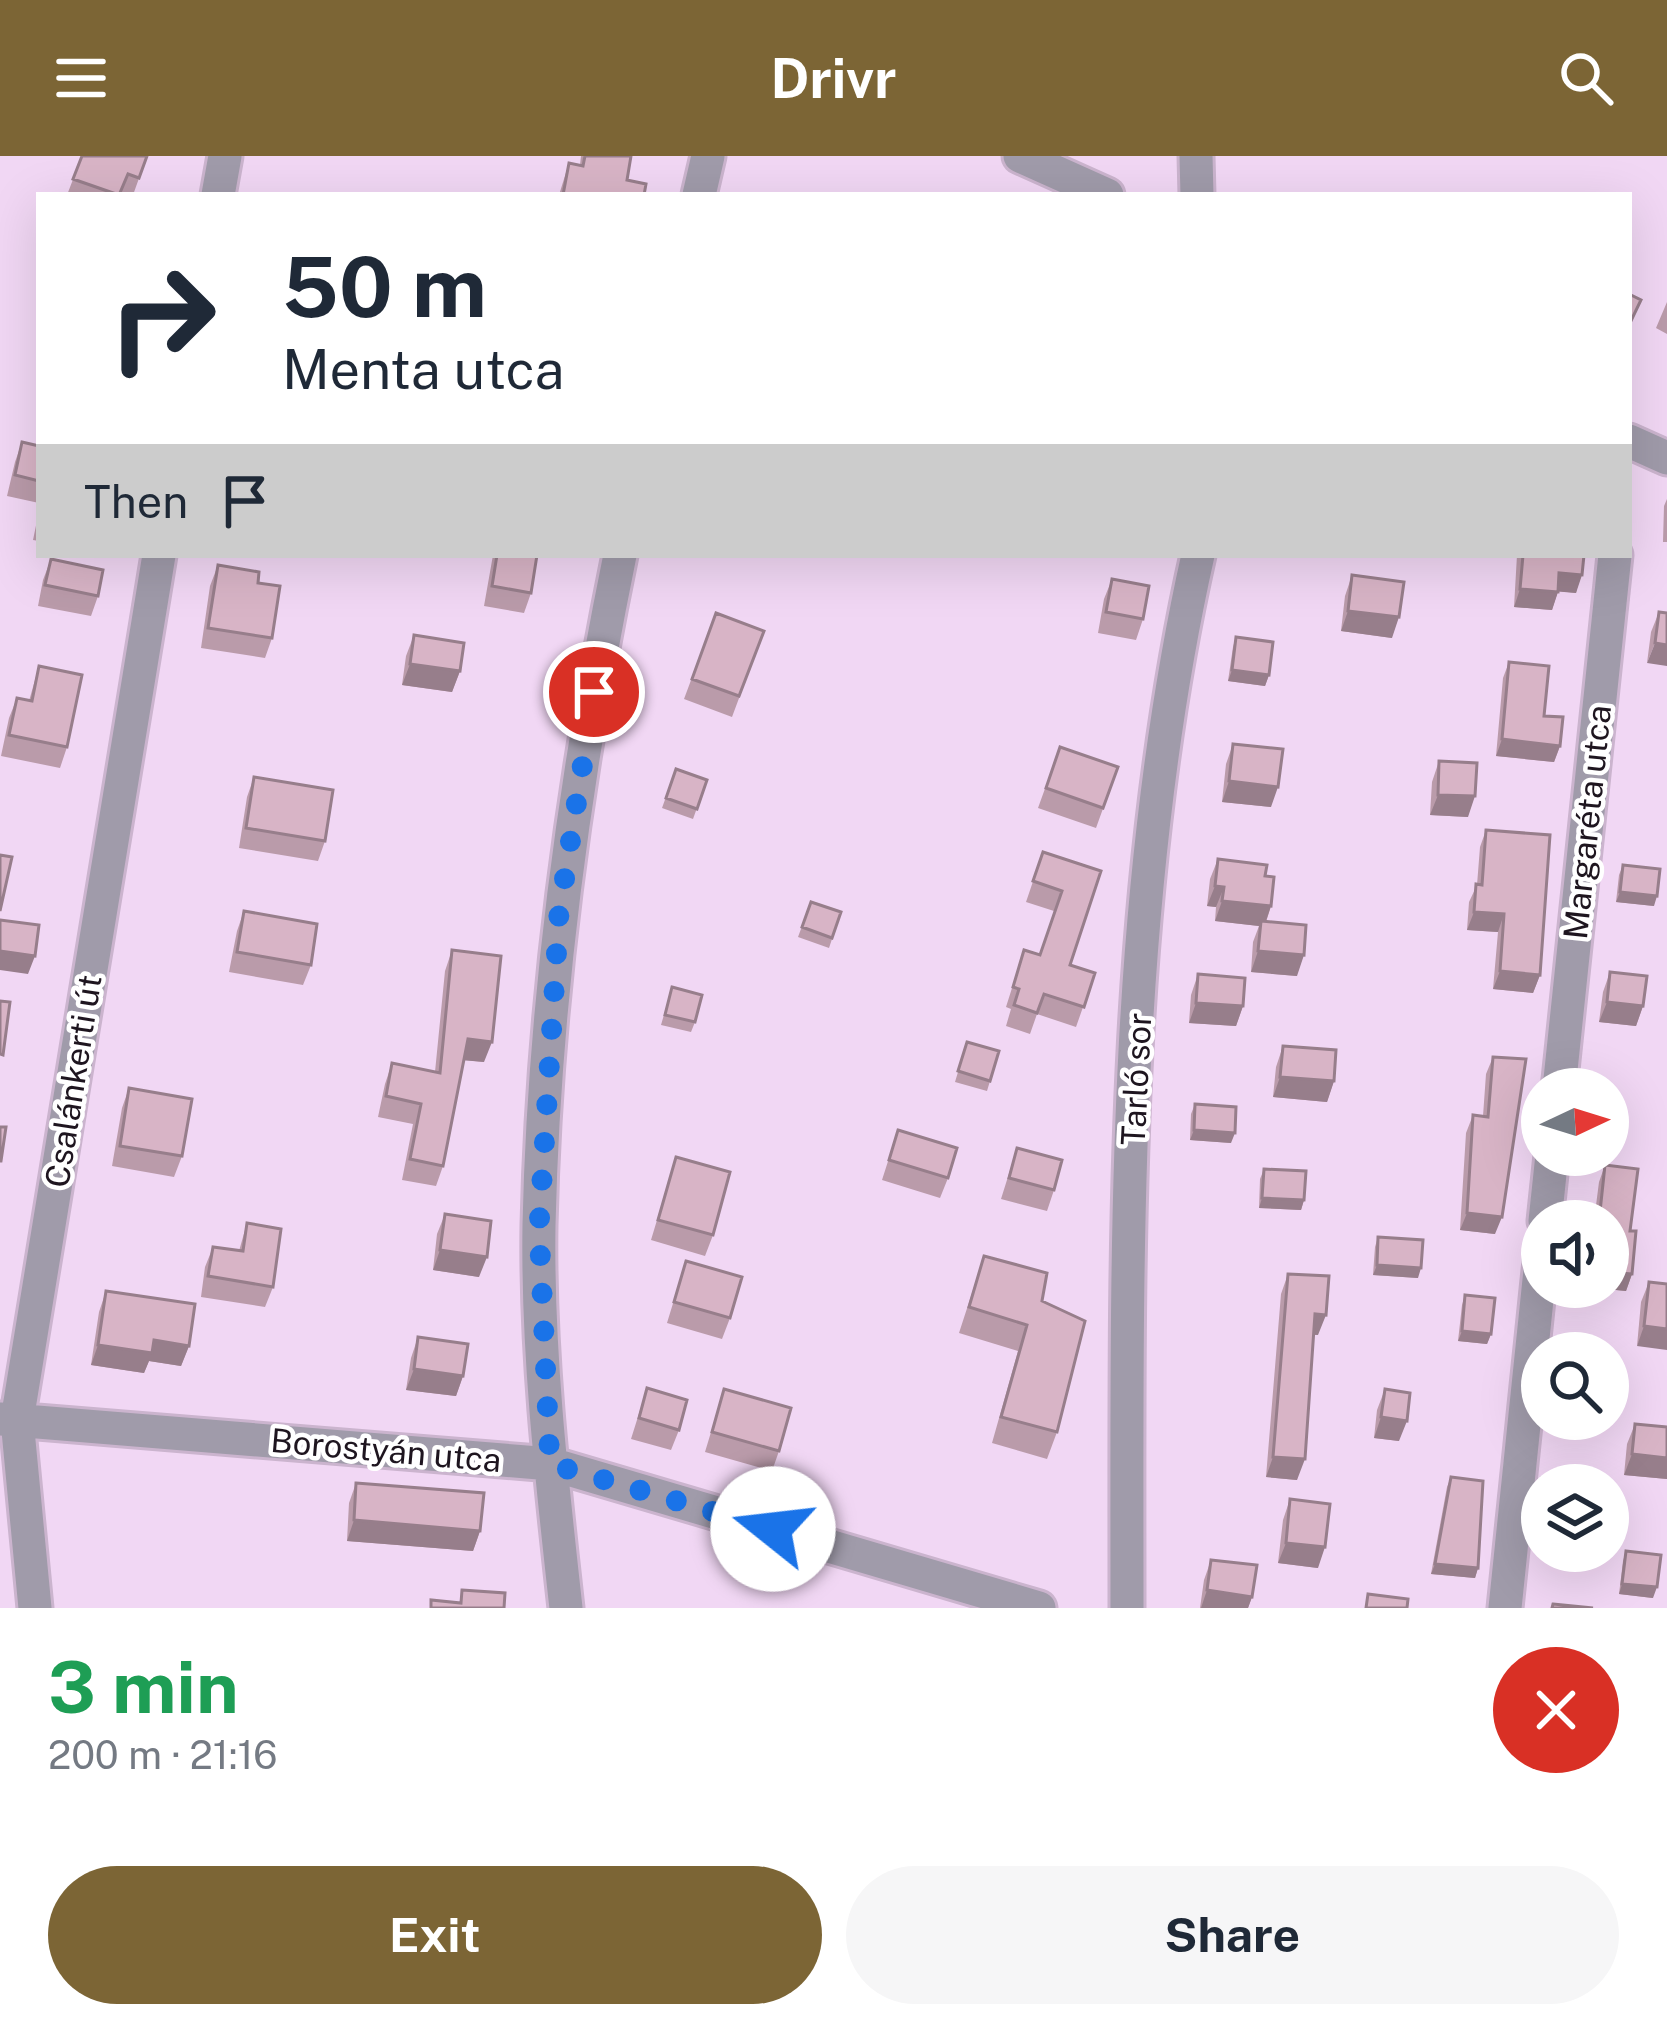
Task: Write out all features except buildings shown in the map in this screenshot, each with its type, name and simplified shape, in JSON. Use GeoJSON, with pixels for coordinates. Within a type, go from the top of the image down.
{"type":"FeatureCollection","features":[{"type":"Feature","properties":{"kind":"street"},"geometry":{"type":"LineString","coordinates":[[219,192],[225,156]]}},
{"type":"Feature","properties":{"kind":"street"},"geometry":{"type":"LineString","coordinates":[[700,192],[708,156]]}},
{"type":"Feature","properties":{"kind":"street"},"geometry":{"type":"LineString","coordinates":[[1021,156],[1100,192]]}},
{"type":"Feature","properties":{"kind":"street"},"geometry":{"type":"LineString","coordinates":[[1196,156],[1196,192]]}},
{"type":"Feature","properties":{"kind":"street"},"geometry":{"type":"LineString","coordinates":[[1632,442],[1667,458]]}},
{"type":"Feature","properties":{"kind":"street","name":"Csalánkerti út"},"geometry":{"type":"LineString","coordinates":[[35,1608],[9,1419],[158,558]]}},
{"type":"Feature","properties":{"kind":"street"},"geometry":{"type":"LineString","coordinates":[[566,1608],[550,1464],[539,1227],[559,914],[619,558]]}},
{"type":"Feature","properties":{"kind":"street","name":"Tarló sor"},"geometry":{"type":"LineString","coordinates":[[1127,1608],[1127,1286],[1137,1036],[1170,677],[1197,558]]}},
{"type":"Feature","properties":{"kind":"street","name":"Margaréta utca"},"geometry":{"type":"LineString","coordinates":[[1561,1068],[1615,558]]}},
{"type":"Feature","properties":{"kind":"street"},"geometry":{"type":"LineString","coordinates":[[1504,1608],[1536,1308]]}},
{"type":"Feature","properties":{"kind":"street","name":"Borostyán utca"},"geometry":{"type":"LineString","coordinates":[[9,1419],[550,1464],[1039,1608]]}},
{"type":"Feature","properties":{"kind":"route"},"geometry":{"type":"LineString","coordinates":[[594,692],[559,914],[539,1227],[550,1464],[773,1529]]}}]}
